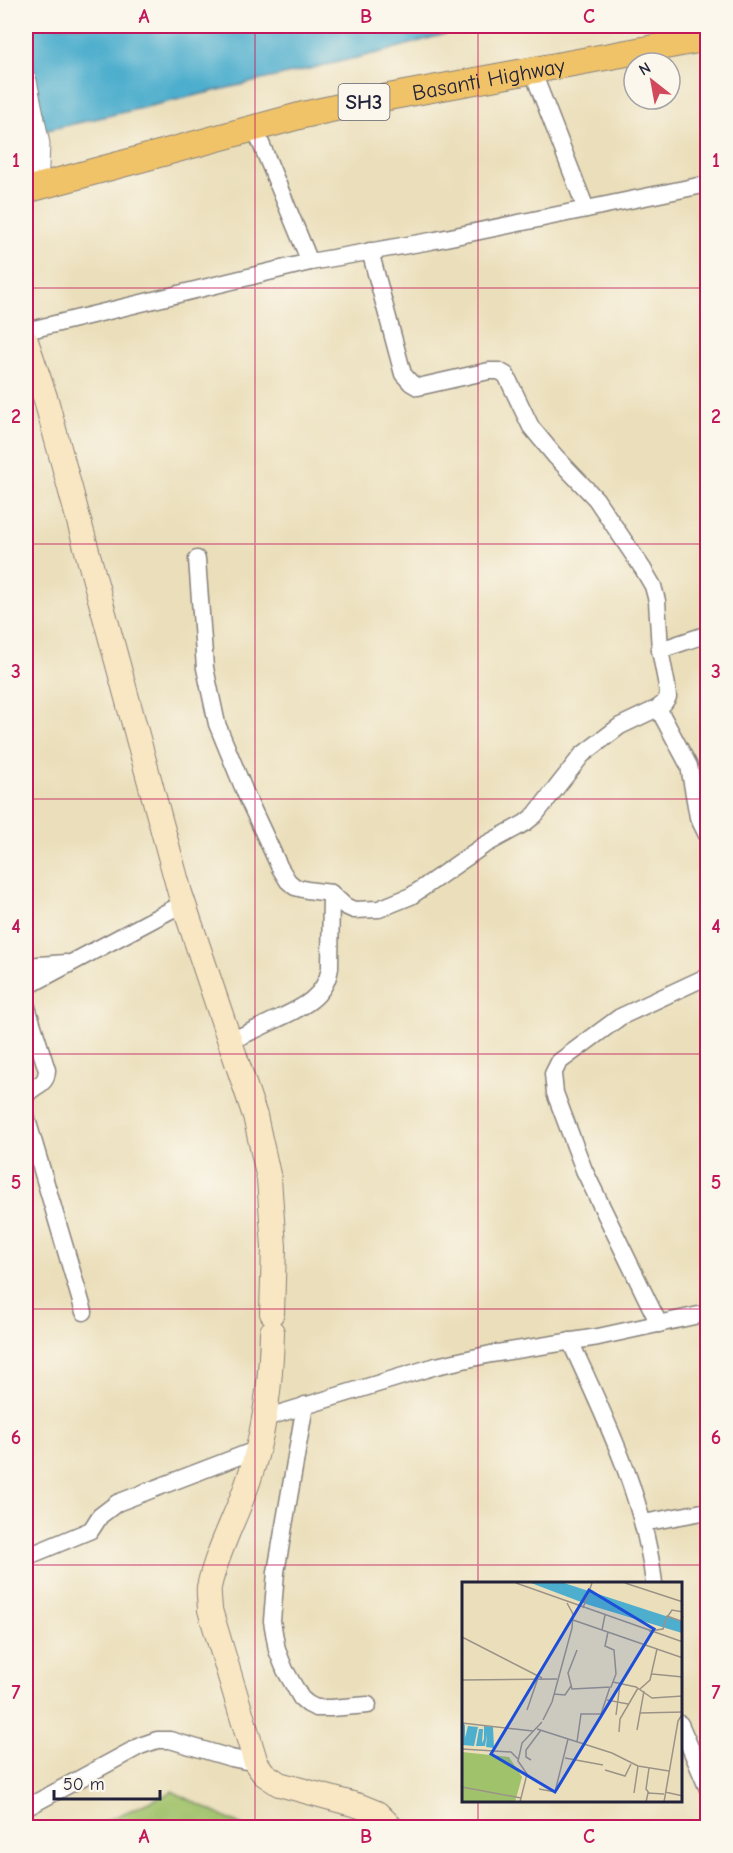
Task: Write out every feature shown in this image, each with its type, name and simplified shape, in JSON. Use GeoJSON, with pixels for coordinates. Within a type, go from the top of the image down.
{"type":"FeatureCollection","features":[{"type":"Feature","properties":{"kind":"main road","name":"Basanti Highway"},"geometry":{"type":"LineString","coordinates":[[31,189],[303,115],[372,100],[708,38]]}},
{"type":"Feature","properties":{"kind":"main road"},"geometry":{"type":"LineString","coordinates":[[26,341],[46,400],[184,903],[255,1116],[269,1179],[274,1246],[269,1388],[265,1418],[248,1482],[216,1564],[209,1589],[210,1610],[256,1763],[264,1774],[279,1784],[360,1806],[377,1813],[392,1827]]}},
{"type":"Feature","properties":{"kind":"street"},"geometry":{"type":"LineString","coordinates":[[532,70],[586,209]]}},
{"type":"Feature","properties":{"kind":"street"},"geometry":{"type":"LineString","coordinates":[[26,81],[39,144],[31,189]]}},
{"type":"Feature","properties":{"kind":"street"},"geometry":{"type":"LineString","coordinates":[[255,129],[310,262]]}},
{"type":"Feature","properties":{"kind":"street"},"geometry":{"type":"LineString","coordinates":[[26,331],[310,262],[431,241],[708,184]]}},
{"type":"Feature","properties":{"kind":"street"},"geometry":{"type":"LineString","coordinates":[[196,559],[206,668],[217,724],[279,868],[295,887],[331,893],[345,906],[354,910],[379,909],[411,896],[483,846],[525,823],[535,815],[582,755],[620,726],[658,708],[668,697],[660,650],[657,601],[653,586],[643,569],[596,499],[531,427],[506,375],[499,371],[489,371],[418,387],[411,384],[403,374],[370,251]]}},
{"type":"Feature","properties":{"kind":"street"},"geometry":{"type":"LineString","coordinates":[[660,650],[708,634]]}},
{"type":"Feature","properties":{"kind":"street"},"geometry":{"type":"LineString","coordinates":[[658,708],[689,766],[708,837]]}},
{"type":"Feature","properties":{"kind":"street"},"geometry":{"type":"LineString","coordinates":[[230,1041],[304,1007],[320,992],[328,979],[330,968],[331,893]]}},
{"type":"Feature","properties":{"kind":"street"},"geometry":{"type":"LineString","coordinates":[[26,987],[184,903]]}},
{"type":"Feature","properties":{"kind":"street"},"geometry":{"type":"LineString","coordinates":[[26,966],[73,962]]}},
{"type":"Feature","properties":{"kind":"street"},"geometry":{"type":"LineString","coordinates":[[659,1324],[584,1170],[555,1093],[553,1074],[559,1062],[620,1017],[708,976]]}},
{"type":"Feature","properties":{"kind":"street"},"geometry":{"type":"LineString","coordinates":[[26,1004],[47,1070],[43,1083],[34,1086],[26,1096]]}},
{"type":"Feature","properties":{"kind":"street"},"geometry":{"type":"LineString","coordinates":[[26,1116],[84,1312]]}},
{"type":"Feature","properties":{"kind":"street"},"geometry":{"type":"LineString","coordinates":[[265,1418],[436,1366],[708,1313]]}},
{"type":"Feature","properties":{"kind":"street"},"geometry":{"type":"LineString","coordinates":[[570,1341],[603,1412],[630,1479],[643,1522],[654,1582]]}},
{"type":"Feature","properties":{"kind":"street"},"geometry":{"type":"LineString","coordinates":[[305,1406],[276,1572],[272,1620],[277,1650],[301,1698],[308,1704],[316,1708],[368,1705]]}},
{"type":"Feature","properties":{"kind":"street"},"geometry":{"type":"LineString","coordinates":[[26,1557],[91,1530],[100,1516],[117,1503],[258,1449]]}},
{"type":"Feature","properties":{"kind":"street"},"geometry":{"type":"LineString","coordinates":[[643,1522],[708,1511]]}},
{"type":"Feature","properties":{"kind":"street"},"geometry":{"type":"LineString","coordinates":[[682,1726],[708,1789]]}},
{"type":"Feature","properties":{"kind":"street"},"geometry":{"type":"LineString","coordinates":[[26,1808],[140,1746],[157,1740],[170,1740],[256,1763]]}},
{"type":"Feature","properties":{"kind":"green space"},"geometry":{"type":"Polygon","coordinates":[[[172,1792],[244,1827],[92,1827],[172,1792]]]}},
{"type":"Feature","properties":{"kind":"water"},"geometry":{"type":"Polygon","coordinates":[[[26,26],[472,26],[386,51],[26,135],[26,26]]]}}]}
